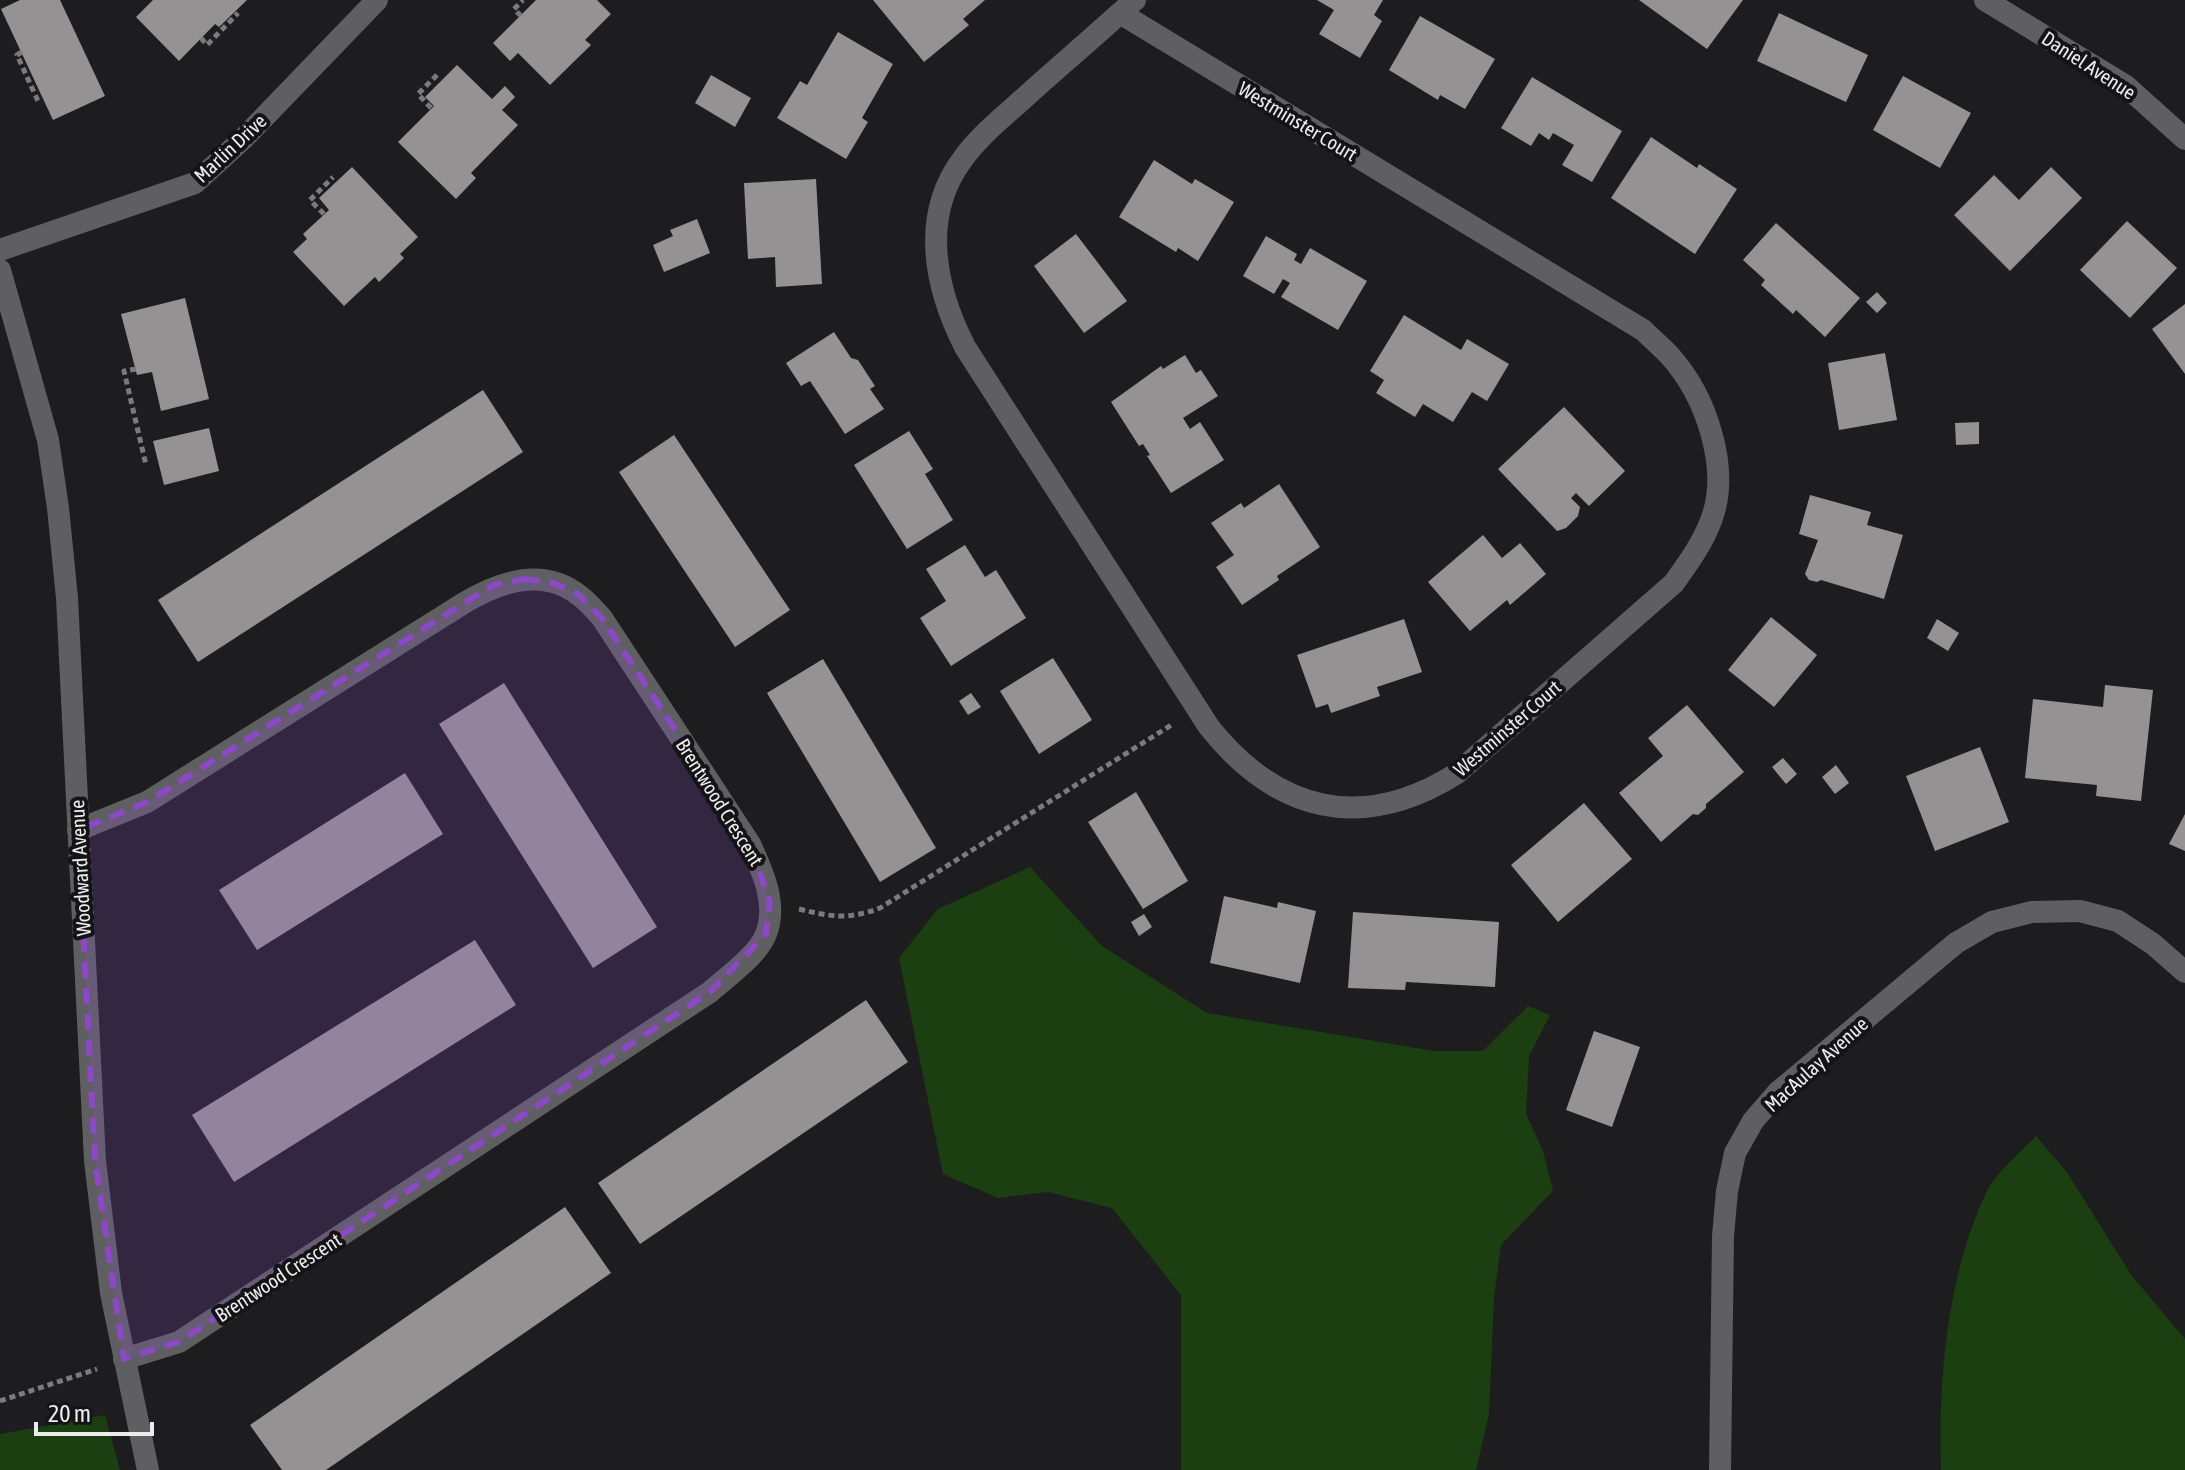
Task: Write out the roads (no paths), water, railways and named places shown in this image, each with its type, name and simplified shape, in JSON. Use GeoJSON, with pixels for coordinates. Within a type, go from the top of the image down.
{"type":"FeatureCollection","features":[{"type":"Feature","properties":{"kind":"street","name":"Marlin Drive"},"geometry":{"type":"LineString","coordinates":[[0,250],[195,183],[243,139],[377,0]]}},
{"type":"Feature","properties":{"kind":"street","name":"Daniel Avenue"},"geometry":{"type":"LineString","coordinates":[[1985,0],[2126,86],[2185,139]]}},
{"type":"Feature","properties":{"kind":"street","name":"Westminster Court"},"geometry":{"type":"LineString","coordinates":[[1127,6],[1643,330],[1672,358],[1695,395],[1711,432],[1719,479],[1713,516],[1697,551],[1674,583],[1456,774],[1408,798],[1372,808],[1313,803],[1285,793],[1257,776],[1231,754],[1197,708],[965,347],[943,291],[935,232],[948,183],[962,159],[1127,6]]}},
{"type":"Feature","properties":{"kind":"street","name":"Woodward Avenue"},"geometry":{"type":"LineString","coordinates":[[0,270],[48,440],[58,508],[67,598],[95,1161],[111,1293],[148,1470]]}},
{"type":"Feature","properties":{"kind":"street","name":"Brentwood Crescent"},"geometry":{"type":"LineString","coordinates":[[78,830],[147,802],[493,585],[524,579],[554,583],[578,594],[602,618],[750,844],[763,872],[770,902],[766,934],[744,962],[710,992],[179,1342],[124,1359]]}},
{"type":"Feature","properties":{"kind":"street","name":"MacAulay Avenue"},"geometry":{"type":"LineString","coordinates":[[1720,1470],[1723,1236],[1727,1191],[1735,1153],[1753,1121],[1778,1092],[1956,943],[1992,922],[2032,912],[2080,911],[2118,921],[2153,944],[2185,972]]}}]}
